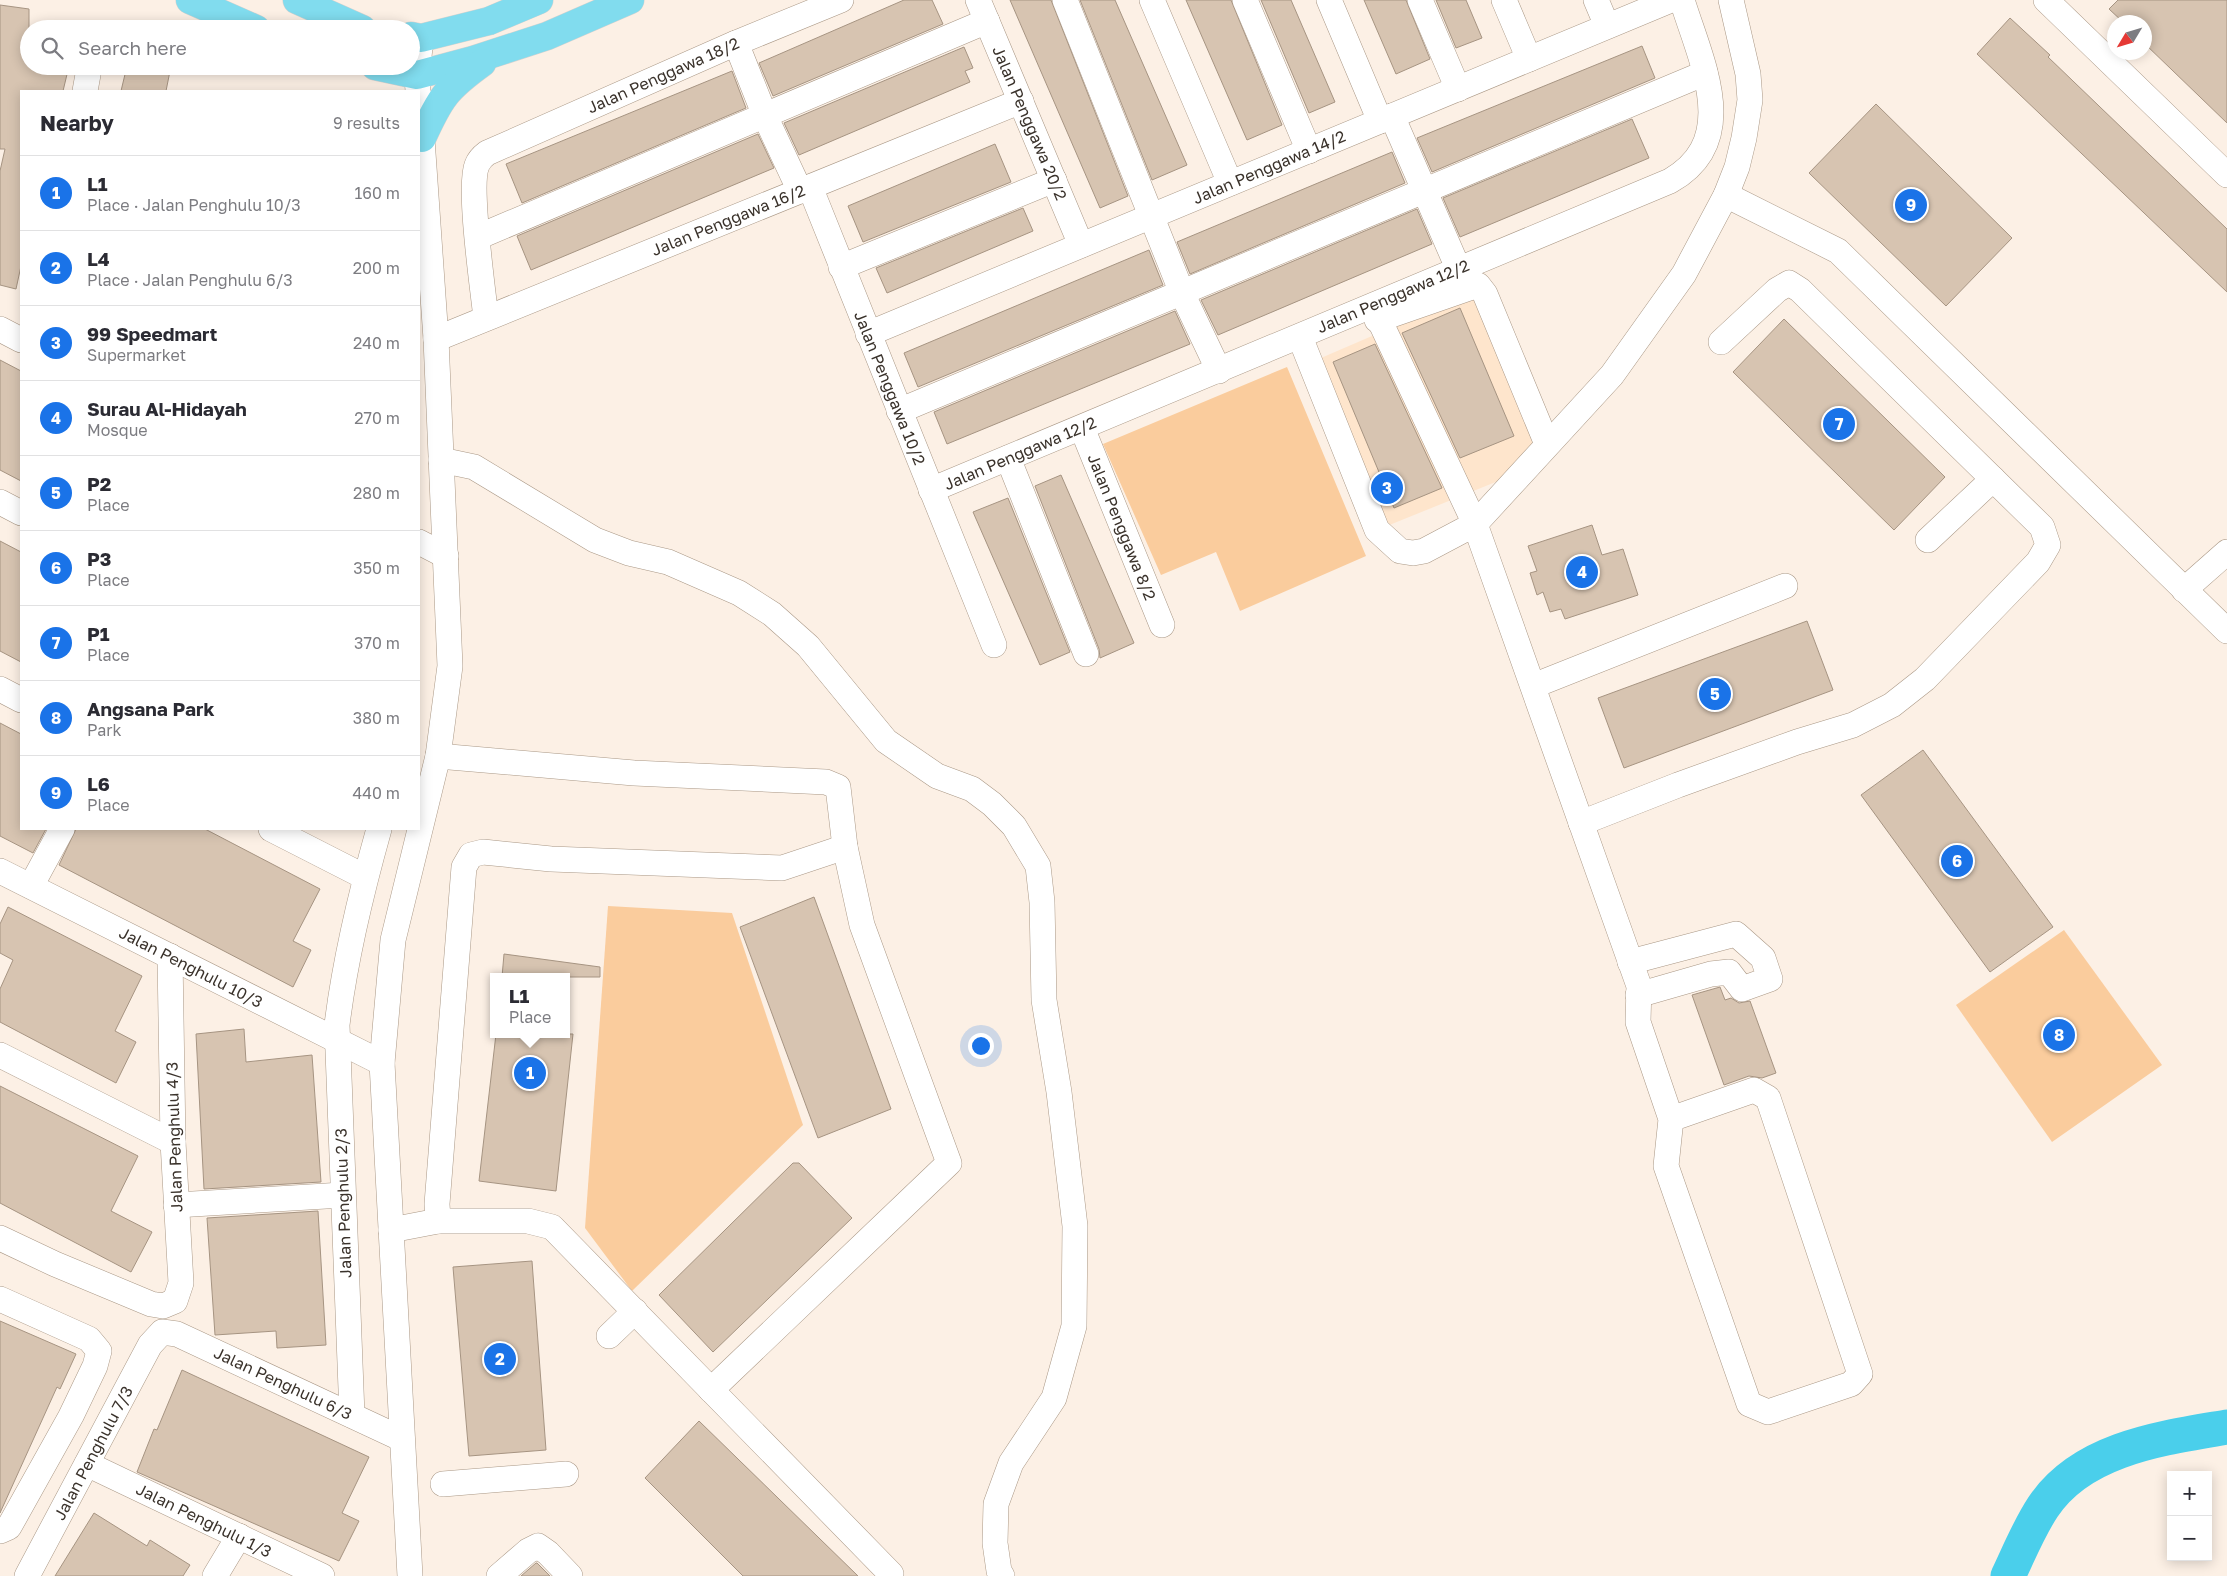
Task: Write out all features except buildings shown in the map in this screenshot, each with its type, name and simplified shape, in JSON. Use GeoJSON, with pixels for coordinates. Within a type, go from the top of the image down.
{"type":"FeatureCollection","features":[{"type":"Feature","properties":{"kind":"main road"},"geometry":{"type":"LineString","coordinates":[[190,0],[236,20]]}},
{"type":"Feature","properties":{"kind":"main road"},"geometry":{"type":"LineString","coordinates":[[297,0],[342,20]]}},
{"type":"Feature","properties":{"kind":"main road"},"geometry":{"type":"LineString","coordinates":[[420,36],[489,22],[539,0]]}},
{"type":"Feature","properties":{"kind":"main road"},"geometry":{"type":"LineString","coordinates":[[385,75],[396,85],[413,88],[495,53],[547,36],[630,0]]}},
{"type":"Feature","properties":{"kind":"main road"},"geometry":{"type":"LineString","coordinates":[[420,134],[438,104],[455,83],[495,53]]}},
{"type":"Feature","properties":{"kind":"street","name":"Jalan Penggawa 18/2"},"geometry":{"type":"LineString","coordinates":[[478,237],[474,180],[477,165],[487,153],[736,43],[840,0]]}},
{"type":"Feature","properties":{"kind":"street"},"geometry":{"type":"LineString","coordinates":[[1065,0],[1182,293],[1219,370]]}},
{"type":"Feature","properties":{"kind":"street"},"geometry":{"type":"LineString","coordinates":[[1152,0],[1230,183]]}},
{"type":"Feature","properties":{"kind":"street"},"geometry":{"type":"LineString","coordinates":[[1245,0],[1309,151]]}},
{"type":"Feature","properties":{"kind":"street"},"geometry":{"type":"LineString","coordinates":[[1329,0],[1386,119],[1426,190],[1458,268]]}},
{"type":"Feature","properties":{"kind":"street"},"geometry":{"type":"LineString","coordinates":[[1420,0],[1458,88]]}},
{"type":"Feature","properties":{"kind":"street"},"geometry":{"type":"LineString","coordinates":[[1504,0],[1529,59]]}},
{"type":"Feature","properties":{"kind":"street"},"geometry":{"type":"LineString","coordinates":[[1596,0],[1607,26]]}},
{"type":"Feature","properties":{"kind":"street","name":"Jalan Penggawa 14/2"},"geometry":{"type":"LineString","coordinates":[[868,334],[1671,0]]}},
{"type":"Feature","properties":{"kind":"street","name":"Jalan Penggawa 12/2"},"geometry":{"type":"LineString","coordinates":[[931,490],[1219,370],[1303,345],[1458,268],[1670,181],[1686,172],[1699,158],[1709,134],[1712,119],[1704,73],[1682,0]]}},
{"type":"Feature","properties":{"kind":"street"},"geometry":{"type":"LineString","coordinates":[[1546,444],[1485,294],[1478,285],[1303,345],[1377,530],[1400,551],[1412,553],[1424,551],[1475,524],[1546,444],[1612,375],[1684,274],[1726,195],[1737,167],[1750,100],[1748,74],[1731,0]]}},
{"type":"Feature","properties":{"kind":"street"},"geometry":{"type":"LineString","coordinates":[[2046,0],[2227,175]]}},
{"type":"Feature","properties":{"kind":"street"},"geometry":{"type":"LineString","coordinates":[[486,318],[478,237],[765,116],[982,11]]}},
{"type":"Feature","properties":{"kind":"street","name":"Jalan Penggawa 20/2"},"geometry":{"type":"LineString","coordinates":[[982,11],[1081,245]]}},
{"type":"Feature","properties":{"kind":"street","name":"Jalan Penggawa 10/2"},"geometry":{"type":"LineString","coordinates":[[736,43],[765,116],[805,189],[841,268],[994,645]]}},
{"type":"Feature","properties":{"kind":"street"},"geometry":{"type":"LineString","coordinates":[[899,411],[1704,73]]}},
{"type":"Feature","properties":{"kind":"street"},"geometry":{"type":"LineString","coordinates":[[413,88],[414,75]]}},
{"type":"Feature","properties":{"kind":"street","name":"Jalan Penggawa 16/2"},"geometry":{"type":"LineString","coordinates":[[436,339],[1021,101]]}},
{"type":"Feature","properties":{"kind":"street"},"geometry":{"type":"LineString","coordinates":[[420,134],[436,339],[450,666],[438,756],[420,830]]}},
{"type":"Feature","properties":{"kind":"street"},"geometry":{"type":"LineString","coordinates":[[841,268],[1054,180]]}},
{"type":"Feature","properties":{"kind":"street"},"geometry":{"type":"LineString","coordinates":[[1726,195],[1838,251],[2227,631]]}},
{"type":"Feature","properties":{"kind":"street"},"geometry":{"type":"LineString","coordinates":[[1581,823],[1688,781],[1797,742],[1853,725],[1892,705],[1925,679],[2038,562],[2048,545],[2042,527],[1800,290],[1789,283],[1778,290],[1722,342]]}},
{"type":"Feature","properties":{"kind":"street"},"geometry":{"type":"LineString","coordinates":[[1379,319],[1475,524],[1610,902],[1638,986],[1638,1022],[1671,1120],[1666,1166],[1749,1404],[1768,1412],[1851,1384],[1860,1374],[1768,1098],[1754,1090],[1671,1120]]}},
{"type":"Feature","properties":{"kind":"street"},"geometry":{"type":"LineString","coordinates":[[0,329],[20,339]]}},
{"type":"Feature","properties":{"kind":"street","name":"Jalan Penggawa 8/2"},"geometry":{"type":"LineString","coordinates":[[1082,428],[1162,625]]}},
{"type":"Feature","properties":{"kind":"street"},"geometry":{"type":"LineString","coordinates":[[1008,458],[1086,654]]}},
{"type":"Feature","properties":{"kind":"street"},"geometry":{"type":"LineString","coordinates":[[441,460],[474,467],[596,540],[630,553],[668,562],[739,593],[772,614],[808,646],[886,742],[937,776],[972,789],[992,804],[1014,826],[1038,866],[1042,902],[1044,1000],[1059,1092],[1075,1226],[1074,1326],[1054,1398],[1011,1463],[996,1504],[995,1543],[999,1572],[1002,1576]]}},
{"type":"Feature","properties":{"kind":"street"},"geometry":{"type":"LineString","coordinates":[[1928,540],[1993,479]]}},
{"type":"Feature","properties":{"kind":"street"},"geometry":{"type":"LineString","coordinates":[[0,502],[20,512]]}},
{"type":"Feature","properties":{"kind":"street"},"geometry":{"type":"LineString","coordinates":[[420,543],[446,556]]}},
{"type":"Feature","properties":{"kind":"street"},"geometry":{"type":"LineString","coordinates":[[2184,590],[2227,552]]}},
{"type":"Feature","properties":{"kind":"street"},"geometry":{"type":"LineString","coordinates":[[1532,686],[1785,586]]}},
{"type":"Feature","properties":{"kind":"street"},"geometry":{"type":"LineString","coordinates":[[0,689],[20,699]]}},
{"type":"Feature","properties":{"kind":"street"},"geometry":{"type":"LineString","coordinates":[[438,756],[634,773],[826,782],[838,787],[845,847],[862,925],[948,1163],[711,1390]]}},
{"type":"Feature","properties":{"kind":"street"},"geometry":{"type":"LineString","coordinates":[[31,886],[61,830]]}},
{"type":"Feature","properties":{"kind":"street"},"geometry":{"type":"LineString","coordinates":[[273,830],[365,877]]}},
{"type":"Feature","properties":{"kind":"street","name":"Jalan Penghulu 2/3"},"geometry":{"type":"LineString","coordinates":[[352,1415],[337,1040],[341,992],[365,877],[379,830]]}},
{"type":"Feature","properties":{"kind":"street"},"geometry":{"type":"LineString","coordinates":[[410,1576],[382,1063],[393,940],[420,830]]}},
{"type":"Feature","properties":{"kind":"street"},"geometry":{"type":"LineString","coordinates":[[438,1221],[436,1204],[464,867],[471,855],[483,852],[551,859],[782,868],[845,847]]}},
{"type":"Feature","properties":{"kind":"street","name":"Jalan Penghulu 10/3"},"geometry":{"type":"LineString","coordinates":[[0,871],[31,886],[169,964],[337,1040],[382,1063]]}},
{"type":"Feature","properties":{"kind":"street"},"geometry":{"type":"LineString","coordinates":[[1630,962],[1736,934],[1763,958],[1770,979],[1742,989],[1729,972],[1711,974],[1638,995]]}},
{"type":"Feature","properties":{"kind":"street","name":"Jalan Penghulu 4/3"},"geometry":{"type":"LineString","coordinates":[[0,1238],[55,1264],[151,1304],[163,1306],[175,1301],[181,1283],[173,1142],[169,964]]}},
{"type":"Feature","properties":{"kind":"street"},"geometry":{"type":"LineString","coordinates":[[0,1055],[173,1142]]}},
{"type":"Feature","properties":{"kind":"street"},"geometry":{"type":"LineString","coordinates":[[176,1205],[343,1195]]}},
{"type":"Feature","properties":{"kind":"street"},"geometry":{"type":"LineString","coordinates":[[391,1230],[438,1221],[528,1221],[552,1227],[891,1574]]}},
{"type":"Feature","properties":{"kind":"street"},"geometry":{"type":"LineString","coordinates":[[0,1298],[90,1339],[98,1351],[95,1366],[71,1416],[9,1527],[0,1531]]}},
{"type":"Feature","properties":{"kind":"street"},"geometry":{"type":"LineString","coordinates":[[609,1336],[635,1311]]}},
{"type":"Feature","properties":{"kind":"street","name":"Jalan Penghulu 6/3"},"geometry":{"type":"LineString","coordinates":[[162,1332],[177,1334],[402,1439]]}},
{"type":"Feature","properties":{"kind":"street","name":"Jalan Penghulu 7/3"},"geometry":{"type":"LineString","coordinates":[[27,1576],[150,1345],[162,1332]]}},
{"type":"Feature","properties":{"kind":"street"},"geometry":{"type":"LineString","coordinates":[[71,1416],[102,1437]]}},
{"type":"Feature","properties":{"kind":"street","name":"Jalan Penghulu 1/3"},"geometry":{"type":"LineString","coordinates":[[87,1464],[322,1576]]}},
{"type":"Feature","properties":{"kind":"street"},"geometry":{"type":"LineString","coordinates":[[443,1484],[566,1474]]}},
{"type":"Feature","properties":{"kind":"street"},"geometry":{"type":"LineString","coordinates":[[215,1576],[239,1536]]}},
{"type":"Feature","properties":{"kind":"street"},"geometry":{"type":"LineString","coordinates":[[499,1576],[528,1551],[538,1546],[548,1553],[570,1576]]}},
{"type":"Feature","properties":{"kind":"shaded area"},"geometry":{"type":"Polygon","coordinates":[[[1474,292],[1537,445],[1508,477],[1382,528],[1314,361],[1474,292]]]}},
{"type":"Feature","properties":{"kind":"shaded area"},"geometry":{"type":"Polygon","coordinates":[[[1287,367],[1366,556],[1240,611],[1216,552],[1161,575],[1103,444],[1287,367]]]}},
{"type":"Feature","properties":{"kind":"shaded area"},"geometry":{"type":"Polygon","coordinates":[[[608,906],[732,913],[803,1125],[632,1291],[585,1228],[608,906]]]}},
{"type":"Feature","properties":{"kind":"shaded area"},"geometry":{"type":"Polygon","coordinates":[[[2064,930],[2162,1065],[2052,1142],[1956,1005],[2064,930]]]}},
{"type":"Feature","properties":{"kind":"waterway"},"geometry":{"type":"LineString","coordinates":[[2008,1576],[2043,1507],[2059,1487],[2079,1471],[2101,1459],[2126,1449],[2177,1436],[2227,1427]]}},
{"type":"Feature","properties":{"kind":"place","name":"L6"},"geometry":{"type":"Point","coordinates":[1911,205]}},
{"type":"Feature","properties":{"kind":"place","name":"P1"},"geometry":{"type":"Point","coordinates":[1839,424]}},
{"type":"Feature","properties":{"kind":"place","name":"99 Speedmart"},"geometry":{"type":"Point","coordinates":[1387,488]}},
{"type":"Feature","properties":{"kind":"place","name":"Surau Al-Hidayah"},"geometry":{"type":"Point","coordinates":[1582,572]}},
{"type":"Feature","properties":{"kind":"place","name":"P2"},"geometry":{"type":"Point","coordinates":[1715,694]}},
{"type":"Feature","properties":{"kind":"place","name":"P3"},"geometry":{"type":"Point","coordinates":[1957,861]}},
{"type":"Feature","properties":{"kind":"place","name":"Angsana Park"},"geometry":{"type":"Point","coordinates":[2059,1035]}},
{"type":"Feature","properties":{"kind":"place","name":"L1"},"geometry":{"type":"Point","coordinates":[530,1073]}},
{"type":"Feature","properties":{"kind":"place","name":"L4"},"geometry":{"type":"Point","coordinates":[500,1359]}}]}
